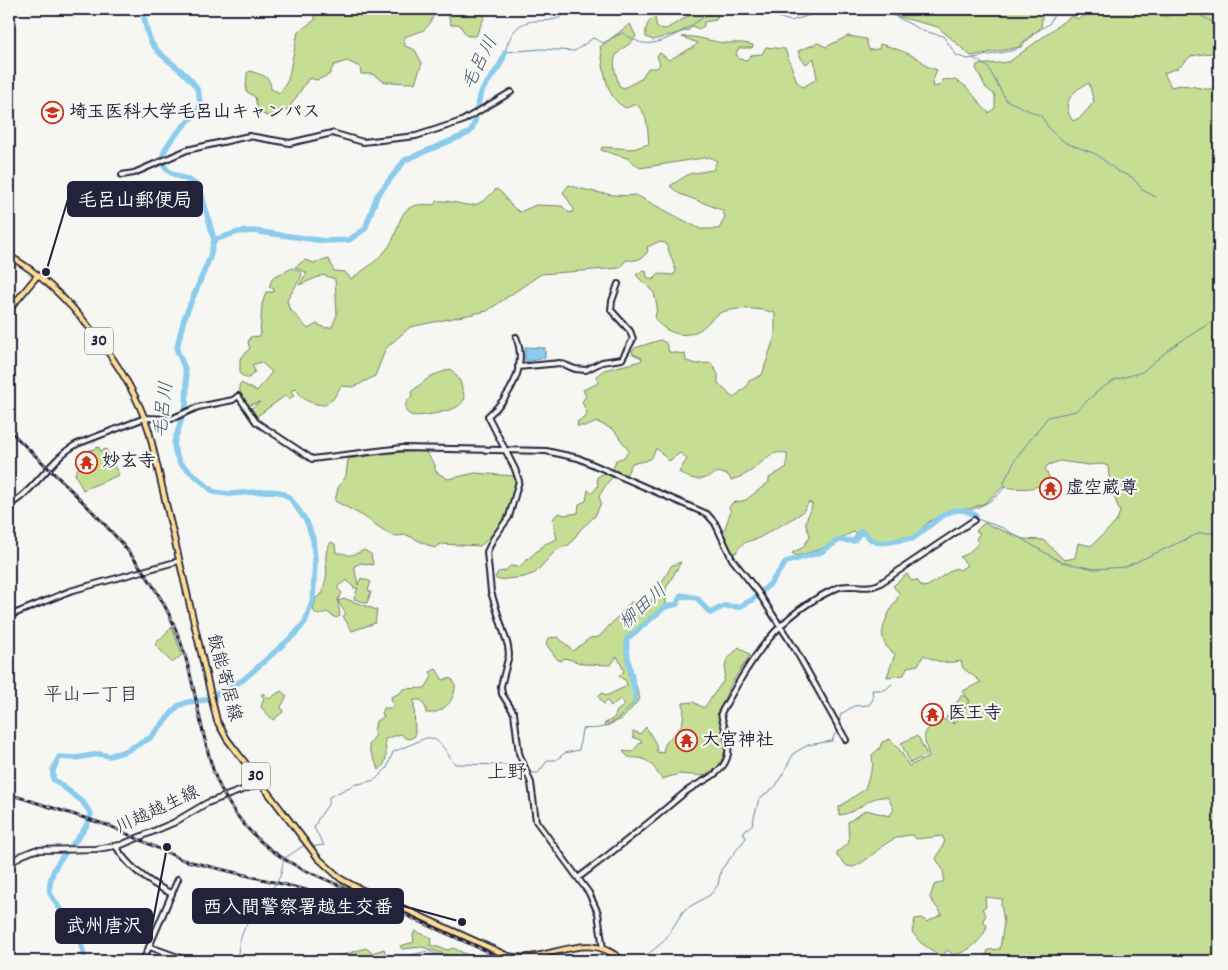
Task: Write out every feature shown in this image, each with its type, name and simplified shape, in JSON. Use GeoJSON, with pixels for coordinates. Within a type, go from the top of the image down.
{"type":"FeatureCollection","features":[{"type":"Feature","properties":{"kind":"main road","name":"飯能寄居線"},"geometry":{"type":"LineString","coordinates":[[9,256],[37,276],[59,296],[102,344],[127,382],[145,418],[217,721],[227,740],[330,871],[341,879],[410,913],[508,956],[521,958],[582,946],[603,949],[623,961]]}},
{"type":"Feature","properties":{"kind":"main road"},"geometry":{"type":"LineString","coordinates":[[9,310],[37,276]]}},
{"type":"Feature","properties":{"kind":"main road","name":"川越越生線"},"geometry":{"type":"LineString","coordinates":[[9,865],[28,852],[116,846],[173,823],[207,803],[262,783]]}},
{"type":"Feature","properties":{"kind":"street"},"geometry":{"type":"LineString","coordinates":[[122,175],[134,173],[159,161],[201,146],[254,136],[290,143],[338,133],[363,142],[400,139],[454,124],[511,92]]}},
{"type":"Feature","properties":{"kind":"street"},"geometry":{"type":"LineString","coordinates":[[518,367],[560,363],[575,369],[586,370],[602,362],[625,357],[633,339],[630,332],[611,310],[618,284]]}},
{"type":"Feature","properties":{"kind":"street"},"geometry":{"type":"LineString","coordinates":[[516,337],[520,354],[513,386],[501,403],[488,416],[517,475],[518,488],[509,517],[493,539],[487,558],[492,592],[509,655],[501,686],[502,694],[514,713],[520,753],[531,783],[536,821],[589,893],[598,913],[603,949]]}},
{"type":"Feature","properties":{"kind":"street"},"geometry":{"type":"LineString","coordinates":[[9,505],[24,495],[71,447],[145,418],[173,418],[198,407],[232,400],[238,396],[256,422],[312,460],[396,448],[546,451],[566,454],[707,514],[715,523],[732,559],[761,596],[780,625],[846,740]]}},
{"type":"Feature","properties":{"kind":"street"},"geometry":{"type":"LineString","coordinates":[[578,878],[650,823],[684,793],[715,775],[722,767],[727,757],[728,748],[721,713],[757,651],[780,625],[840,586],[869,588],[879,584],[974,520]]}},
{"type":"Feature","properties":{"kind":"street"},"geometry":{"type":"LineString","coordinates":[[9,616],[70,591],[179,561]]}},
{"type":"Feature","properties":{"kind":"street"},"geometry":{"type":"LineString","coordinates":[[116,846],[121,856],[150,882],[172,894]]}},
{"type":"Feature","properties":{"kind":"street"},"geometry":{"type":"LineString","coordinates":[[144,961],[178,879]]}},
{"type":"Feature","properties":{"kind":"street"},"geometry":{"type":"LineString","coordinates":[[150,947],[189,961]]}},
{"type":"Feature","properties":{"kind":"green space"},"geometry":{"type":"Polygon","coordinates":[[[308,9],[436,9],[425,29],[404,37],[405,46],[415,50],[422,63],[415,83],[385,82],[372,74],[361,74],[360,67],[347,61],[334,65],[329,75],[317,80],[309,78],[289,108],[275,118],[259,112],[255,97],[246,91],[247,73],[250,71],[265,77],[271,85],[271,89],[280,93],[288,80],[298,32],[316,19],[308,9]]]}},
{"type":"Feature","properties":{"kind":"green space"},"geometry":{"type":"Polygon","coordinates":[[[444,9],[488,9],[476,36],[467,36],[459,24],[451,25],[447,11],[444,9]]]}},
{"type":"Feature","properties":{"kind":"green space"},"geometry":{"type":"Polygon","coordinates":[[[701,9],[726,9],[719,13],[716,20],[704,22],[704,26],[699,29],[692,26],[689,30],[653,40],[646,37],[647,26],[655,17],[657,28],[666,29],[701,9]]]}},
{"type":"Feature","properties":{"kind":"green space"},"geometry":{"type":"Polygon","coordinates":[[[869,9],[1043,9],[1041,27],[1021,47],[971,56],[938,27],[869,9]]]}},
{"type":"Feature","properties":{"kind":"green space"},"geometry":{"type":"Polygon","coordinates":[[[1098,9],[1150,9],[1157,11],[1159,16],[1168,16],[1170,9],[1219,9],[1218,52],[1191,56],[1178,68],[1164,73],[1171,87],[1182,85],[1213,89],[1219,81],[1219,961],[989,961],[985,958],[988,950],[1000,949],[1004,922],[1001,904],[1003,899],[985,897],[986,906],[982,909],[986,915],[983,920],[987,926],[979,941],[965,951],[954,955],[947,950],[942,957],[921,943],[912,932],[915,919],[922,918],[927,922],[942,914],[930,898],[934,885],[943,882],[944,878],[936,859],[945,841],[942,836],[916,839],[913,835],[903,836],[887,843],[853,867],[847,866],[837,856],[837,852],[849,843],[848,822],[866,810],[889,816],[894,810],[888,797],[880,797],[847,814],[839,815],[839,807],[865,789],[873,765],[872,755],[880,748],[882,742],[890,739],[900,750],[909,766],[929,757],[925,739],[926,732],[940,718],[955,724],[970,700],[953,723],[946,718],[962,695],[969,700],[963,691],[981,682],[963,668],[961,661],[941,662],[924,655],[918,665],[907,667],[904,675],[887,677],[895,654],[884,641],[884,625],[900,594],[893,586],[907,574],[911,581],[917,580],[922,587],[928,586],[955,568],[960,570],[967,565],[960,557],[967,554],[979,543],[976,539],[980,533],[976,531],[984,523],[1023,539],[1044,540],[1064,560],[1075,558],[1078,543],[1091,546],[1116,522],[1120,512],[1110,486],[1108,466],[1060,461],[1048,465],[1045,469],[1050,479],[1040,486],[1028,488],[1003,487],[985,503],[969,509],[951,509],[927,523],[916,536],[883,542],[853,532],[821,549],[797,556],[792,553],[802,548],[810,537],[806,525],[812,507],[812,504],[809,502],[802,513],[757,539],[744,543],[736,553],[731,553],[723,533],[732,503],[746,500],[769,482],[769,478],[787,467],[787,454],[776,453],[771,455],[751,471],[731,480],[728,475],[718,472],[703,479],[694,479],[679,472],[687,459],[680,453],[669,461],[656,448],[650,459],[632,463],[627,474],[613,478],[608,482],[599,496],[601,503],[595,516],[580,530],[570,544],[556,550],[535,573],[524,577],[498,580],[495,578],[498,572],[505,571],[510,566],[519,567],[545,544],[557,539],[553,519],[558,513],[565,515],[578,513],[579,504],[586,501],[588,490],[592,493],[598,486],[597,477],[613,469],[616,460],[623,458],[629,451],[614,430],[597,422],[587,426],[577,426],[578,421],[585,418],[587,413],[582,402],[586,396],[583,390],[599,383],[596,376],[604,370],[641,361],[642,358],[633,354],[632,351],[635,348],[660,340],[666,343],[669,352],[685,354],[686,361],[697,364],[711,363],[718,374],[718,383],[733,398],[747,386],[749,381],[762,375],[775,335],[775,313],[749,309],[728,310],[719,313],[701,329],[688,334],[670,331],[655,319],[657,306],[654,293],[636,275],[643,270],[646,271],[647,277],[653,280],[659,274],[674,275],[676,271],[666,243],[658,242],[647,247],[648,251],[641,258],[626,260],[620,268],[541,274],[487,311],[410,327],[386,348],[375,376],[354,387],[341,386],[333,399],[325,405],[308,401],[301,396],[296,388],[291,391],[294,396],[288,399],[286,395],[256,417],[250,409],[260,402],[249,405],[241,396],[239,385],[241,383],[257,391],[272,372],[261,362],[252,365],[255,371],[249,378],[246,378],[240,374],[240,359],[250,348],[248,343],[250,337],[260,336],[262,304],[266,292],[274,292],[274,289],[269,287],[273,277],[293,268],[301,272],[302,276],[287,300],[289,308],[308,329],[317,324],[325,328],[332,327],[337,315],[335,279],[323,275],[299,285],[307,273],[295,267],[305,260],[314,263],[329,259],[334,271],[345,272],[351,279],[375,261],[387,249],[393,240],[402,217],[411,207],[433,205],[437,201],[474,205],[487,198],[496,189],[520,212],[536,205],[562,206],[572,213],[574,209],[563,192],[569,185],[584,190],[621,196],[636,195],[700,229],[719,229],[725,217],[722,210],[680,194],[670,186],[689,174],[713,170],[717,161],[709,157],[640,168],[627,158],[601,150],[602,147],[633,149],[649,144],[647,122],[640,108],[636,104],[626,108],[619,104],[610,91],[600,47],[630,24],[636,36],[618,53],[614,61],[619,86],[624,88],[641,79],[648,68],[657,68],[660,64],[657,56],[660,53],[669,60],[698,43],[682,37],[753,45],[752,48],[739,48],[736,53],[739,59],[747,60],[751,55],[762,54],[766,47],[785,49],[797,82],[803,87],[817,79],[814,58],[806,64],[798,51],[818,43],[826,47],[848,36],[866,39],[869,50],[879,49],[880,44],[905,52],[918,59],[926,66],[937,70],[932,83],[933,87],[941,85],[942,80],[950,79],[957,81],[969,90],[989,113],[995,108],[995,95],[986,88],[976,68],[977,65],[1009,62],[1067,19],[1072,16],[1078,19],[1098,9]],[[1089,83],[1073,94],[1068,103],[1068,109],[1073,121],[1081,117],[1094,102],[1089,83]]]}},
{"type":"Feature","properties":{"kind":"green space"},"geometry":{"type":"Polygon","coordinates":[[[451,369],[460,381],[465,399],[460,405],[428,415],[415,416],[406,411],[405,408],[408,400],[412,396],[411,392],[431,376],[451,369]]]}},
{"type":"Feature","properties":{"kind":"green space"},"geometry":{"type":"Polygon","coordinates":[[[99,447],[100,451],[106,449],[119,475],[83,490],[75,474],[77,469],[88,465],[85,457],[90,455],[88,451],[99,447]]]}},
{"type":"Feature","properties":{"kind":"green space"},"geometry":{"type":"Polygon","coordinates":[[[425,451],[435,465],[435,471],[448,479],[475,473],[515,476],[513,496],[506,516],[495,532],[480,546],[441,544],[434,548],[407,535],[394,536],[335,501],[338,488],[346,476],[348,459],[389,453],[425,451]]]}},
{"type":"Feature","properties":{"kind":"green space"},"geometry":{"type":"Polygon","coordinates":[[[331,542],[335,544],[336,553],[350,555],[364,550],[371,554],[373,565],[361,563],[354,566],[358,585],[361,578],[371,582],[368,590],[371,592],[367,603],[354,599],[358,588],[354,588],[347,580],[338,586],[342,593],[337,601],[346,599],[377,610],[375,623],[352,631],[343,616],[346,614],[338,601],[340,616],[336,618],[327,612],[317,615],[313,610],[316,598],[323,593],[327,573],[326,552],[331,542]]]}},
{"type":"Feature","properties":{"kind":"green space"},"geometry":{"type":"Polygon","coordinates":[[[681,562],[666,588],[666,604],[626,638],[630,666],[628,674],[635,682],[640,699],[622,719],[606,726],[604,724],[614,718],[617,711],[625,705],[620,699],[611,706],[607,700],[604,704],[598,696],[603,693],[606,696],[627,686],[626,681],[619,676],[624,671],[617,656],[611,665],[584,664],[565,658],[561,661],[557,659],[546,644],[548,638],[558,637],[573,651],[590,638],[599,637],[631,602],[645,604],[651,601],[672,565],[681,562]]]}},
{"type":"Feature","properties":{"kind":"green space"},"geometry":{"type":"Polygon","coordinates":[[[172,627],[182,655],[172,663],[155,644],[172,627]]]}},
{"type":"Feature","properties":{"kind":"green space"},"geometry":{"type":"Polygon","coordinates":[[[739,647],[750,655],[726,694],[722,711],[725,747],[718,766],[708,776],[679,774],[662,779],[648,761],[630,757],[623,751],[632,752],[642,741],[633,737],[633,731],[640,734],[646,727],[656,744],[657,752],[663,753],[668,741],[682,723],[684,715],[683,703],[693,702],[704,708],[724,680],[726,661],[739,647]]]}},
{"type":"Feature","properties":{"kind":"green space"},"geometry":{"type":"Polygon","coordinates":[[[436,669],[443,680],[448,678],[453,680],[455,686],[450,702],[441,710],[426,713],[426,708],[421,700],[414,700],[415,736],[410,739],[405,738],[401,734],[385,739],[386,758],[379,770],[370,751],[369,744],[376,735],[374,733],[376,721],[384,717],[382,713],[384,708],[393,708],[391,697],[400,693],[403,689],[425,688],[432,677],[430,672],[436,669]]]}},
{"type":"Feature","properties":{"kind":"green space"},"geometry":{"type":"Polygon","coordinates":[[[281,691],[287,696],[281,707],[283,712],[273,720],[261,707],[264,697],[261,695],[263,693],[269,699],[281,691]]]}},
{"type":"Feature","properties":{"kind":"green space"},"geometry":{"type":"Polygon","coordinates":[[[916,736],[919,738],[927,755],[910,763],[901,743],[916,736]]]}},
{"type":"Feature","properties":{"kind":"green space"},"geometry":{"type":"Polygon","coordinates":[[[415,931],[432,938],[430,945],[448,950],[453,948],[472,957],[472,960],[467,961],[422,947],[402,949],[400,946],[414,942],[413,935],[415,931]]]}},
{"type":"Feature","properties":{"kind":"green space"},"geometry":{"type":"Polygon","coordinates":[[[366,948],[372,953],[384,949],[387,958],[382,961],[339,961],[337,957],[366,948]]]}},
{"type":"Feature","properties":{"kind":"water"},"geometry":{"type":"Polygon","coordinates":[[[525,347],[545,348],[545,358],[525,362],[525,347]]]}},
{"type":"Feature","properties":{"kind":"waterway","name":"毛呂川"},"geometry":{"type":"LineString","coordinates":[[85,961],[76,934],[50,893],[50,881],[54,870],[81,834],[91,814],[82,801],[53,779],[53,770],[59,757],[76,758],[99,754],[109,756],[126,751],[150,738],[178,706],[188,702],[205,700],[243,680],[295,634],[305,622],[313,600],[315,560],[313,539],[307,522],[290,498],[280,492],[268,491],[229,494],[214,492],[180,463],[175,452],[174,443],[186,405],[187,385],[185,369],[177,350],[178,343],[184,319],[210,257],[214,240],[200,188],[193,182],[170,172],[164,165],[163,157],[172,139],[199,109],[200,99],[197,90],[186,75],[162,56],[153,45],[148,35],[142,9]]}},
{"type":"Feature","properties":{"kind":"waterway"},"geometry":{"type":"LineString","coordinates":[[571,9],[553,20],[535,21],[518,27],[511,36],[505,52],[541,49],[575,51],[593,38],[603,43],[622,33],[640,42],[652,43],[681,32],[716,9]]}},
{"type":"Feature","properties":{"kind":"waterway"},"geometry":{"type":"LineString","coordinates":[[764,9],[774,16],[791,21],[823,11],[833,12],[847,9]]}},
{"type":"Feature","properties":{"kind":"waterway"},"geometry":{"type":"LineString","coordinates":[[865,9],[895,16],[923,31],[943,36],[957,56],[968,59],[1015,50],[1031,35],[1049,24],[1057,9]]}},
{"type":"Feature","properties":{"kind":"waterway"},"geometry":{"type":"LineString","coordinates":[[1189,9],[1219,26]]}},
{"type":"Feature","properties":{"kind":"waterway","name":"毛呂川"},"geometry":{"type":"LineString","coordinates":[[214,240],[238,232],[253,231],[325,241],[349,240],[365,229],[377,196],[405,160],[469,133],[476,118],[481,93],[501,63],[505,52]]}},
{"type":"Feature","properties":{"kind":"waterway"},"geometry":{"type":"LineString","coordinates":[[973,58],[988,67],[1006,100],[1041,116],[1051,131],[1066,143],[1096,154],[1117,171],[1132,177],[1144,191],[1156,197]]}},
{"type":"Feature","properties":{"kind":"waterway"},"geometry":{"type":"LineString","coordinates":[[969,511],[989,502],[1005,487],[1004,482],[1016,458],[1048,417],[1076,411],[1099,390],[1115,380],[1142,372],[1172,347],[1219,317]]}},
{"type":"Feature","properties":{"kind":"waterway","name":"柳田川"},"geometry":{"type":"LineString","coordinates":[[635,701],[635,690],[627,655],[627,639],[665,607],[677,604],[681,595],[697,598],[710,613],[724,606],[739,607],[752,600],[770,584],[786,562],[821,552],[839,540],[854,541],[861,531],[873,541],[878,542],[912,539],[934,521],[950,512],[958,510],[967,511],[976,516]]}},
{"type":"Feature","properties":{"kind":"waterway"},"geometry":{"type":"LineString","coordinates":[[976,516],[980,520],[1003,528],[1061,562],[1095,569],[1125,567],[1200,533],[1219,533]]}},
{"type":"Feature","properties":{"kind":"waterway"},"geometry":{"type":"LineString","coordinates":[[839,722],[841,714],[854,706],[869,705],[873,699],[872,690],[885,690],[892,684]]}},
{"type":"Feature","properties":{"kind":"waterway","name":"柳田川"},"geometry":{"type":"LineString","coordinates":[[528,773],[538,773],[548,760],[556,760],[565,753],[579,750],[582,729],[599,728],[610,724],[635,701]]}},
{"type":"Feature","properties":{"kind":"waterway"},"geometry":{"type":"LineString","coordinates":[[640,961],[664,941],[684,910],[710,895],[718,885],[721,870],[746,838],[743,832],[752,825],[759,799],[776,786],[794,753],[808,745],[832,741],[837,729]]}},
{"type":"Feature","properties":{"kind":"waterway","name":"柳田川"},"geometry":{"type":"LineString","coordinates":[[311,847],[324,845],[314,828],[329,803],[329,797],[354,785],[375,780],[387,768],[393,752],[426,738],[431,738],[439,743],[455,764],[510,765],[525,772]]}},
{"type":"Feature","properties":{"kind":"waterway","name":"柳田川"},"geometry":{"type":"LineString","coordinates":[[238,961],[238,948],[245,927],[280,877],[285,858],[303,846],[307,847]]}},
{"type":"Feature","properties":{"kind":"waterway"},"geometry":{"type":"LineString","coordinates":[[387,961],[428,951],[458,961]]}},
{"type":"Feature","properties":{"kind":"railway"},"geometry":{"type":"LineString","coordinates":[[9,430],[105,524],[147,576],[164,605],[184,652],[205,743],[216,778],[231,806],[250,831],[273,852],[300,868],[508,961]]}},
{"type":"Feature","properties":{"kind":"railway"},"geometry":{"type":"LineString","coordinates":[[9,794],[110,826],[183,860],[373,906]]}},
{"type":"Feature","properties":{"kind":"place","name":"埼玉医科大学毛呂山キャンパス"},"geometry":{"type":"Point","coordinates":[53,113]}},
{"type":"Feature","properties":{"kind":"place","name":"毛呂山郵便局"},"geometry":{"type":"Point","coordinates":[46,272]}},
{"type":"Feature","properties":{"kind":"place","name":"妙玄寺"},"geometry":{"type":"Point","coordinates":[86,462]}},
{"type":"Feature","properties":{"kind":"place","name":"虚空蔵尊"},"geometry":{"type":"Point","coordinates":[1050,489]}},
{"type":"Feature","properties":{"kind":"place","name":"医王寺"},"geometry":{"type":"Point","coordinates":[932,714]}},
{"type":"Feature","properties":{"kind":"place","name":"大宮神社"},"geometry":{"type":"Point","coordinates":[686,741]}},
{"type":"Feature","properties":{"kind":"place","name":"武州唐沢"},"geometry":{"type":"Point","coordinates":[167,847]}},
{"type":"Feature","properties":{"kind":"place","name":"西入間警察署越生交番"},"geometry":{"type":"Point","coordinates":[462,922]}},
{"type":"Feature","properties":{"kind":"district","name":"平山一丁目"},"geometry":{"type":"Point","coordinates":[91,696]}},
{"type":"Feature","properties":{"kind":"district","name":"上野"},"geometry":{"type":"Point","coordinates":[507,774]}}]}
